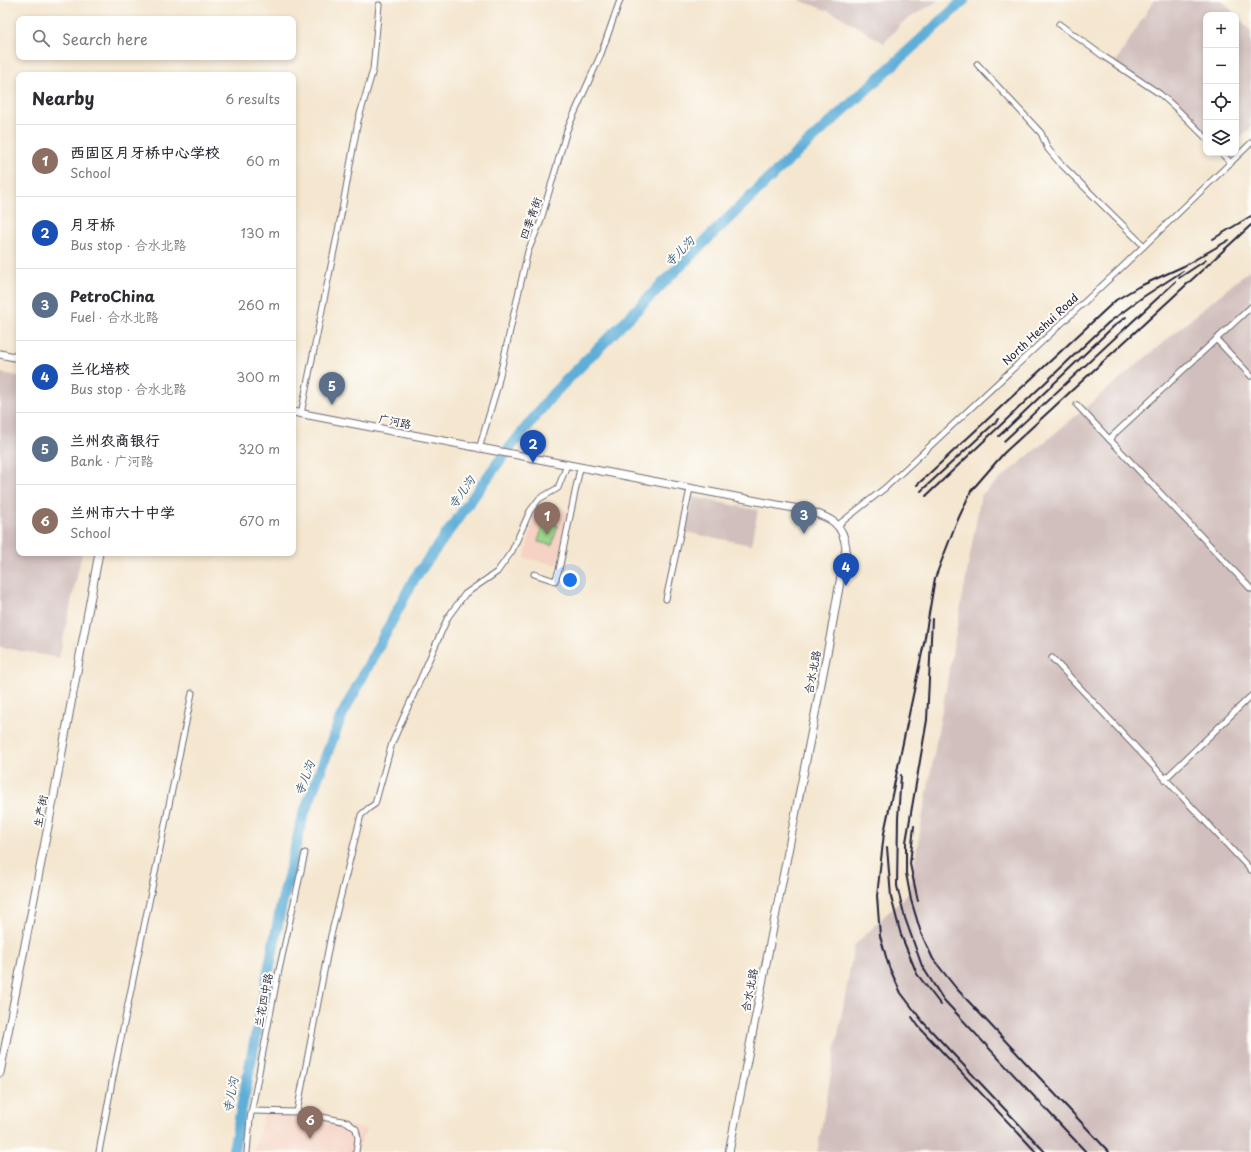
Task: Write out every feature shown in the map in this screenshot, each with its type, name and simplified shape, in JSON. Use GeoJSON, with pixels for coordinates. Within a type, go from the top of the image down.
{"type":"FeatureCollection","features":[{"type":"Feature","properties":{"kind":"street","name":"四季青街"},"geometry":{"type":"LineString","coordinates":[[479,449],[496,388],[528,251],[540,222],[567,130],[601,54],[620,0]]}},
{"type":"Feature","properties":{"kind":"street"},"geometry":{"type":"LineString","coordinates":[[301,414],[340,221],[358,121],[373,70],[379,5]]}},
{"type":"Feature","properties":{"kind":"street"},"geometry":{"type":"LineString","coordinates":[[1059,24],[1103,56],[1160,94],[1203,135]]}},
{"type":"Feature","properties":{"kind":"street"},"geometry":{"type":"LineString","coordinates":[[977,64],[1041,133],[1048,149],[1060,163],[1144,246]]}},
{"type":"Feature","properties":{"kind":"street","name":"North Heshui Road"},"geometry":{"type":"LineString","coordinates":[[838,525],[885,488],[1144,246],[1251,143]]}},
{"type":"Feature","properties":{"kind":"street"},"geometry":{"type":"LineString","coordinates":[[1224,156],[1231,163]]}},
{"type":"Feature","properties":{"kind":"street"},"geometry":{"type":"LineString","coordinates":[[1109,439],[1251,307]]}},
{"type":"Feature","properties":{"kind":"street"},"geometry":{"type":"LineString","coordinates":[[1216,339],[1251,376]]}},
{"type":"Feature","properties":{"kind":"street"},"geometry":{"type":"LineString","coordinates":[[0,354],[16,357]]}},
{"type":"Feature","properties":{"kind":"street"},"geometry":{"type":"LineString","coordinates":[[1077,405],[1251,589]]}},
{"type":"Feature","properties":{"kind":"street","name":"广河路"},"geometry":{"type":"LineString","coordinates":[[296,413],[567,465]]}},
{"type":"Feature","properties":{"kind":"street"},"geometry":{"type":"LineString","coordinates":[[297,1112],[331,935],[361,815],[375,804],[392,743],[448,617],[465,594],[497,572],[512,551],[530,511],[539,499],[558,488],[567,465],[809,511],[820,514],[838,525]]}},
{"type":"Feature","properties":{"kind":"street"},"geometry":{"type":"LineString","coordinates":[[534,574],[555,581],[559,570],[580,468]]}},
{"type":"Feature","properties":{"kind":"street"},"geometry":{"type":"LineString","coordinates":[[666,599],[690,489]]}},
{"type":"Feature","properties":{"kind":"street","name":"合水北路"},"geometry":{"type":"LineString","coordinates":[[729,1152],[830,638],[846,548],[845,540],[838,525]]}},
{"type":"Feature","properties":{"kind":"street","name":"生产街"},"geometry":{"type":"LineString","coordinates":[[0,1073],[98,556]]}},
{"type":"Feature","properties":{"kind":"street"},"geometry":{"type":"LineString","coordinates":[[1052,658],[1251,870]]}},
{"type":"Feature","properties":{"kind":"street"},"geometry":{"type":"LineString","coordinates":[[99,1152],[192,693]]}},
{"type":"Feature","properties":{"kind":"street"},"geometry":{"type":"LineString","coordinates":[[1165,779],[1251,696]]}},
{"type":"Feature","properties":{"kind":"street","name":"兰花四中路"},"geometry":{"type":"LineString","coordinates":[[247,1152],[252,1111],[277,979],[305,853]]}},
{"type":"Feature","properties":{"kind":"street"},"geometry":{"type":"LineString","coordinates":[[252,1111],[297,1112],[347,1122],[356,1129],[358,1138],[356,1152]]}},
{"type":"Feature","properties":{"kind":"shaded area"},"geometry":{"type":"Polygon","coordinates":[[[799,0],[939,0],[903,22],[884,43],[836,14],[799,0]]]}},
{"type":"Feature","properties":{"kind":"shaded area"},"geometry":{"type":"Polygon","coordinates":[[[1154,0],[1222,0],[1233,12],[1203,12],[1203,130],[1166,94],[1114,65],[1154,0]]]}},
{"type":"Feature","properties":{"kind":"shaded area"},"geometry":{"type":"Polygon","coordinates":[[[1239,18],[1251,31],[1251,128],[1239,139],[1239,18]]]}},
{"type":"Feature","properties":{"kind":"shaded area"},"geometry":{"type":"Polygon","coordinates":[[[1251,269],[1251,1152],[817,1152],[854,946],[909,892],[981,495],[1251,269]]]}},
{"type":"Feature","properties":{"kind":"shaded area"},"geometry":{"type":"Polygon","coordinates":[[[0,373],[16,376],[16,556],[81,556],[59,658],[0,647],[0,373]]]}},
{"type":"Feature","properties":{"kind":"shaded area"},"geometry":{"type":"Polygon","coordinates":[[[692,497],[758,510],[751,545],[685,532],[692,497]]]}},
{"type":"Feature","properties":{"kind":"shaded area"},"geometry":{"type":"Polygon","coordinates":[[[536,504],[569,511],[557,565],[525,558],[536,504]]]}},
{"type":"Feature","properties":{"kind":"shaded area"},"geometry":{"type":"Polygon","coordinates":[[[264,1113],[366,1129],[357,1152],[254,1152],[264,1113]]]}},
{"type":"Feature","properties":{"kind":"green space"},"geometry":{"type":"Polygon","coordinates":[[[544,521],[558,525],[552,545],[538,542],[544,521]]]}},
{"type":"Feature","properties":{"kind":"waterway","name":"寺儿沟"},"geometry":{"type":"LineString","coordinates":[[233,1152],[281,907],[303,816],[341,717],[414,579],[497,464],[553,394],[775,173],[964,0]]}},
{"type":"Feature","properties":{"kind":"railway"},"geometry":{"type":"LineString","coordinates":[[1213,239],[1251,216]]}},
{"type":"Feature","properties":{"kind":"railway"},"geometry":{"type":"LineString","coordinates":[[1045,1152],[923,1022],[901,993],[889,967],[880,936],[877,896],[884,833],[924,643],[935,578],[955,526],[971,491],[1004,453],[1251,225]]}},
{"type":"Feature","properties":{"kind":"railway"},"geometry":{"type":"LineString","coordinates":[[917,485],[1116,300],[1138,287],[1184,266],[1229,240]]}},
{"type":"Feature","properties":{"kind":"railway"},"geometry":{"type":"LineString","coordinates":[[1179,278],[1206,260]]}},
{"type":"Feature","properties":{"kind":"railway"},"geometry":{"type":"LineString","coordinates":[[926,496],[1108,323],[1143,297],[1183,271]]}},
{"type":"Feature","properties":{"kind":"railway"},"geometry":{"type":"LineString","coordinates":[[1004,441],[1175,282]]}},
{"type":"Feature","properties":{"kind":"railway"},"geometry":{"type":"LineString","coordinates":[[999,436],[1114,326],[1126,317]]}},
{"type":"Feature","properties":{"kind":"railway"},"geometry":{"type":"LineString","coordinates":[[921,491],[999,419]]}},
{"type":"Feature","properties":{"kind":"railway"},"geometry":{"type":"LineString","coordinates":[[932,619],[927,720],[906,842],[906,873],[911,900],[921,933],[933,959],[956,988],[1109,1152]]}},
{"type":"Feature","properties":{"kind":"railway"},"geometry":{"type":"LineString","coordinates":[[901,775],[898,818],[897,886],[905,918],[922,966],[943,999],[1086,1152]]}},
{"type":"Feature","properties":{"kind":"railway"},"geometry":{"type":"LineString","coordinates":[[914,826],[910,864],[918,901]]}},
{"type":"Feature","properties":{"kind":"railway"},"geometry":{"type":"LineString","coordinates":[[887,847],[891,897],[901,935],[917,974],[941,1005]]}},
{"type":"Feature","properties":{"kind":"railway"},"geometry":{"type":"LineString","coordinates":[[912,1017],[919,1027],[1036,1152]]}},
{"type":"Feature","properties":{"kind":"place","name":"兰州农商银行"},"geometry":{"type":"Point","coordinates":[332,405]}},
{"type":"Feature","properties":{"kind":"place","name":"月牙桥"},"geometry":{"type":"Point","coordinates":[533,463]}},
{"type":"Feature","properties":{"kind":"place","name":"PetroChina"},"geometry":{"type":"Point","coordinates":[804,534]}},
{"type":"Feature","properties":{"kind":"place","name":"西固区月牙桥中心学校"},"geometry":{"type":"Point","coordinates":[547,535]}},
{"type":"Feature","properties":{"kind":"place","name":"兰化培校"},"geometry":{"type":"Point","coordinates":[846,586]}},
{"type":"Feature","properties":{"kind":"place","name":"兰州市六十中学"},"geometry":{"type":"Point","coordinates":[310,1139]}}]}
